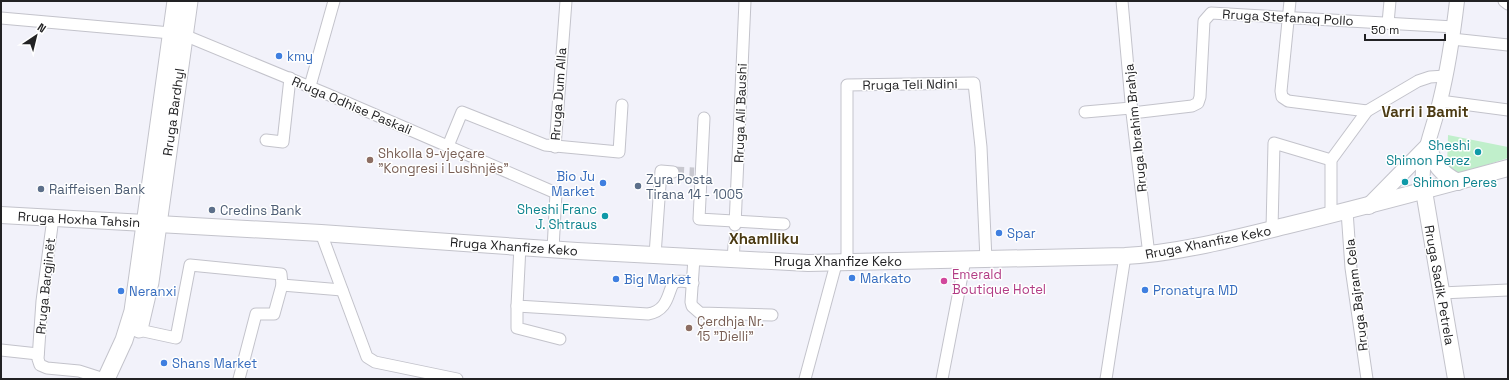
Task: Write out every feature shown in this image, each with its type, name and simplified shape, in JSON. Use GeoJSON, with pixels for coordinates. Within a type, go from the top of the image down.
{"type":"FeatureCollection","features":[{"type":"Feature","properties":{"kind":"main road","name":"Rruga Bardhyl"},"geometry":{"type":"LineString","coordinates":[[176,1],[178,34]]}},
{"type":"Feature","properties":{"kind":"main road","name":"Rruga Bardhyl"},"geometry":{"type":"LineString","coordinates":[[152,223],[178,34],[189,1]]}},
{"type":"Feature","properties":{"kind":"main road"},"geometry":{"type":"LineString","coordinates":[[1369,206],[1428,146],[1439,169],[1449,178],[1458,182]]}},
{"type":"Feature","properties":{"kind":"main road","name":"Rruga Xhanfize Keko"},"geometry":{"type":"LineString","coordinates":[[152,223],[694,258],[733,252],[842,264],[1149,255],[1215,243],[1369,206],[1508,168]]}},
{"type":"Feature","properties":{"kind":"main road","name":"Rruga Sadik Petrela"},"geometry":{"type":"LineString","coordinates":[[1424,192],[1456,379]]}},
{"type":"Feature","properties":{"kind":"main road","name":"Rruga Hoxha Tahsin"},"geometry":{"type":"LineString","coordinates":[[1,215],[152,223]]}},
{"type":"Feature","properties":{"kind":"main road"},"geometry":{"type":"LineString","coordinates":[[119,379],[139,330],[148,296],[152,223]]}},
{"type":"Feature","properties":{"kind":"main road"},"geometry":{"type":"LineString","coordinates":[[105,379],[124,340],[133,311],[152,223]]}},
{"type":"Feature","properties":{"kind":"street"},"geometry":{"type":"LineString","coordinates":[[310,86],[334,1]]}},
{"type":"Feature","properties":{"kind":"street","name":"Rruga Dum Alla"},"geometry":{"type":"LineString","coordinates":[[566,1],[555,147],[619,152],[622,105]]}},
{"type":"Feature","properties":{"kind":"street","name":"Rruga Ali Baushi"},"geometry":{"type":"LineString","coordinates":[[735,223],[745,1]]}},
{"type":"Feature","properties":{"kind":"street","name":"Rruga Ibrahim Brahja"},"geometry":{"type":"LineString","coordinates":[[1122,1],[1132,110],[1149,255]]}},
{"type":"Feature","properties":{"kind":"street"},"geometry":{"type":"LineString","coordinates":[[1290,1],[1281,91],[1282,97],[1288,101],[1367,110]]}},
{"type":"Feature","properties":{"kind":"street"},"geometry":{"type":"LineString","coordinates":[[1388,23],[1390,1]]}},
{"type":"Feature","properties":{"kind":"street"},"geometry":{"type":"LineString","coordinates":[[1424,192],[1422,170],[1440,101],[1453,33],[1457,1]]}},
{"type":"Feature","properties":{"kind":"street"},"geometry":{"type":"LineString","coordinates":[[1504,1],[1508,4]]}},
{"type":"Feature","properties":{"kind":"street","name":"Rruga Stefanaq Pollo"},"geometry":{"type":"LineString","coordinates":[[1132,110],[1192,106],[1198,103],[1200,97],[1204,21],[1208,15],[1215,12],[1388,23],[1453,33],[1508,45]]}},
{"type":"Feature","properties":{"kind":"street","name":"Rruga Odhise Paskali"},"geometry":{"type":"LineString","coordinates":[[1,18],[178,34],[310,86],[556,194],[553,249]]}},
{"type":"Feature","properties":{"kind":"street"},"geometry":{"type":"LineString","coordinates":[[1331,215],[1331,160],[1367,110],[1418,81],[1430,77],[1445,76]]}},
{"type":"Feature","properties":{"kind":"street"},"geometry":{"type":"LineString","coordinates":[[266,140],[284,142],[290,78]]}},
{"type":"Feature","properties":{"kind":"street","name":"Rruga Teli Ndini"},"geometry":{"type":"LineString","coordinates":[[842,264],[847,85],[974,83],[981,147],[986,260]]}},
{"type":"Feature","properties":{"kind":"street"},"geometry":{"type":"LineString","coordinates":[[1440,101],[1508,110]]}},
{"type":"Feature","properties":{"kind":"street"},"geometry":{"type":"LineString","coordinates":[[1085,112],[1132,110]]}},
{"type":"Feature","properties":{"kind":"street"},"geometry":{"type":"LineString","coordinates":[[448,146],[462,112],[535,142],[555,147]]}},
{"type":"Feature","properties":{"kind":"street"},"geometry":{"type":"LineString","coordinates":[[704,118],[698,174],[699,219],[735,223],[784,224]]}},
{"type":"Feature","properties":{"kind":"street"},"geometry":{"type":"LineString","coordinates":[[1272,229],[1274,143],[1331,160]]}},
{"type":"Feature","properties":{"kind":"street"},"geometry":{"type":"LineString","coordinates":[[656,255],[661,172],[673,172]]}},
{"type":"Feature","properties":{"kind":"street","name":"Rruga Bajram Cela"},"geometry":{"type":"LineString","coordinates":[[1348,211],[1351,268],[1367,379]]}},
{"type":"Feature","properties":{"kind":"street","name":"Rruga Bargjinët"},"geometry":{"type":"LineString","coordinates":[[53,218],[42,301],[38,354],[40,366],[46,368],[79,371],[105,379]]}},
{"type":"Feature","properties":{"kind":"street"},"geometry":{"type":"LineString","coordinates":[[320,233],[367,357],[375,362],[416,374],[457,379]]}},
{"type":"Feature","properties":{"kind":"street"},"geometry":{"type":"LineString","coordinates":[[520,246],[517,328],[560,339]]}},
{"type":"Feature","properties":{"kind":"street"},"geometry":{"type":"LineString","coordinates":[[1106,379],[1124,256]]}},
{"type":"Feature","properties":{"kind":"street"},"geometry":{"type":"LineString","coordinates":[[694,258],[691,302],[692,306],[700,313],[772,315]]}},
{"type":"Feature","properties":{"kind":"street"},"geometry":{"type":"LineString","coordinates":[[942,379],[965,260]]}},
{"type":"Feature","properties":{"kind":"street"},"geometry":{"type":"LineString","coordinates":[[805,379],[842,264]]}},
{"type":"Feature","properties":{"kind":"street"},"geometry":{"type":"LineString","coordinates":[[139,330],[176,338],[190,265],[281,274],[282,285],[274,314],[256,314],[239,379]]}},
{"type":"Feature","properties":{"kind":"street"},"geometry":{"type":"LineString","coordinates":[[517,306],[608,312],[654,313],[664,306],[673,284],[677,281],[693,283]]}},
{"type":"Feature","properties":{"kind":"street"},"geometry":{"type":"LineString","coordinates":[[282,285],[342,290]]}},
{"type":"Feature","properties":{"kind":"street"},"geometry":{"type":"LineString","coordinates":[[1441,293],[1508,290]]}},
{"type":"Feature","properties":{"kind":"street","name":"Rruga Bargjinët"},"geometry":{"type":"LineString","coordinates":[[1,350],[38,354]]}},
{"type":"Feature","properties":{"kind":"green space","name":"Sheshi Shimon Perez"},"geometry":{"type":"Polygon","coordinates":[[[1448,135],[1508,147],[1508,158],[1458,174],[1447,167],[1448,135]]]}},
{"type":"Feature","properties":{"kind":"tunnel"},"geometry":{"type":"LineString","coordinates":[[673,172],[694,173]]}},
{"type":"Feature","properties":{"kind":"tunnel"},"geometry":{"type":"LineString","coordinates":[[734,245],[735,225]]}},
{"type":"Feature","properties":{"kind":"place","name":"kmy"},"geometry":{"type":"Point","coordinates":[279,56]}},
{"type":"Feature","properties":{"kind":"place","name":"Sheshi Shimon Perez"},"geometry":{"type":"Point","coordinates":[1478,152]}},
{"type":"Feature","properties":{"kind":"place","name":"Shkolla 9-vjeçare \"Kongresi i Lushnjës\""},"geometry":{"type":"Point","coordinates":[370,160]}},
{"type":"Feature","properties":{"kind":"place","name":"Shimon Peres"},"geometry":{"type":"Point","coordinates":[1405,182]}},
{"type":"Feature","properties":{"kind":"place","name":"Bio Ju Market"},"geometry":{"type":"Point","coordinates":[603,183]}},
{"type":"Feature","properties":{"kind":"place","name":"Zyra Posta Tirana 14 - 1005"},"geometry":{"type":"Point","coordinates":[638,186]}},
{"type":"Feature","properties":{"kind":"place","name":"Raiffeisen Bank"},"geometry":{"type":"Point","coordinates":[41,189]}},
{"type":"Feature","properties":{"kind":"place","name":"Credins Bank"},"geometry":{"type":"Point","coordinates":[212,210]}},
{"type":"Feature","properties":{"kind":"place","name":"Sheshi Franc J. Shtraus"},"geometry":{"type":"Point","coordinates":[605,216]}},
{"type":"Feature","properties":{"kind":"place","name":"Spar"},"geometry":{"type":"Point","coordinates":[999,233]}},
{"type":"Feature","properties":{"kind":"place","name":"Markato"},"geometry":{"type":"Point","coordinates":[852,278]}},
{"type":"Feature","properties":{"kind":"place","name":"Big Market"},"geometry":{"type":"Point","coordinates":[616,279]}},
{"type":"Feature","properties":{"kind":"place","name":"Emerald Boutique Hotel"},"geometry":{"type":"Point","coordinates":[944,281]}},
{"type":"Feature","properties":{"kind":"place","name":"Pronatyra MD"},"geometry":{"type":"Point","coordinates":[1145,290]}},
{"type":"Feature","properties":{"kind":"place","name":"Neranxi"},"geometry":{"type":"Point","coordinates":[121,291]}},
{"type":"Feature","properties":{"kind":"place","name":"Çerdhja Nr. 15 \"Dielli\""},"geometry":{"type":"Point","coordinates":[689,328]}},
{"type":"Feature","properties":{"kind":"place","name":"Shans Market"},"geometry":{"type":"Point","coordinates":[164,363]}},
{"type":"Feature","properties":{"kind":"district","name":"Varri i Bamit"},"geometry":{"type":"Point","coordinates":[1425,112]}},
{"type":"Feature","properties":{"kind":"district","name":"Xhamlliku"},"geometry":{"type":"Point","coordinates":[764,239]}}]}
